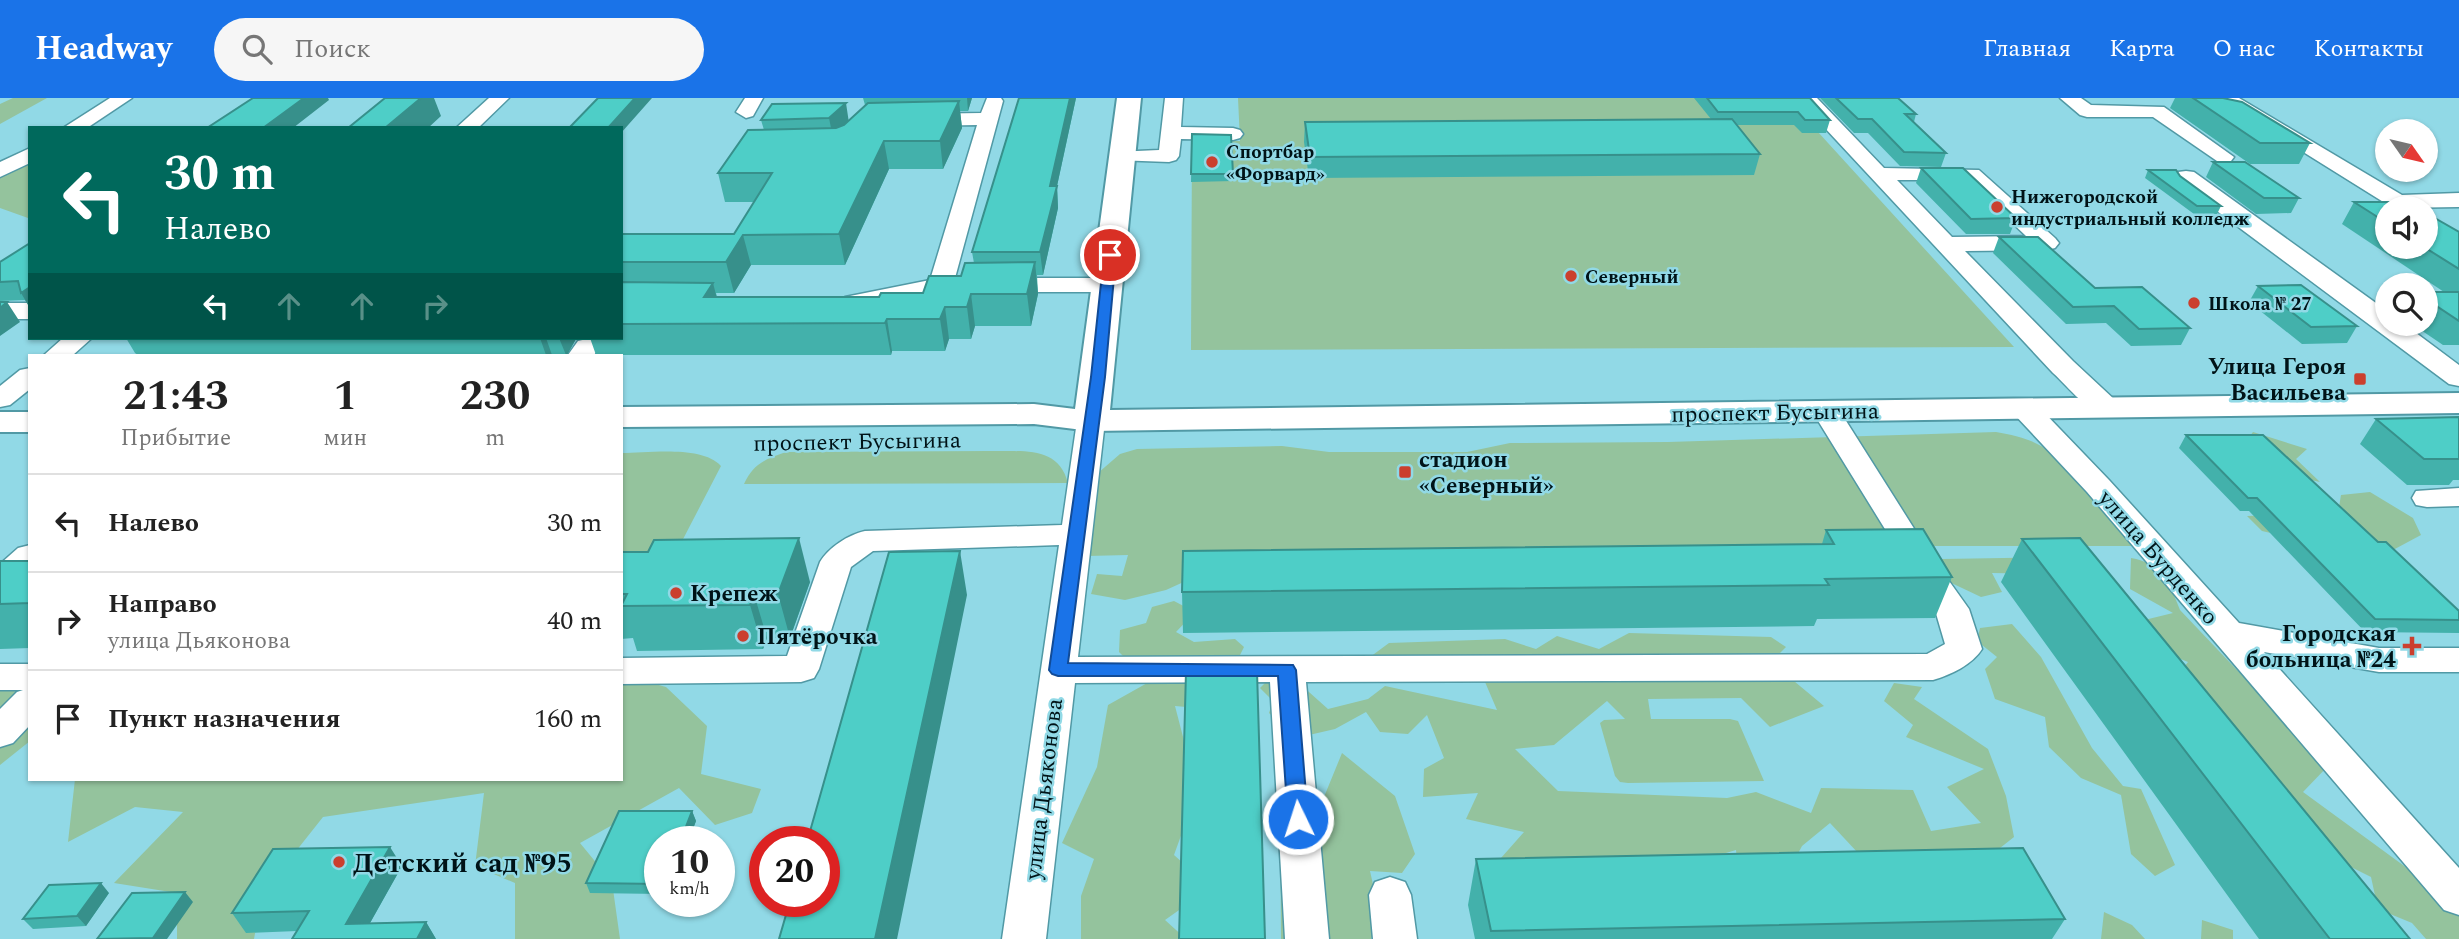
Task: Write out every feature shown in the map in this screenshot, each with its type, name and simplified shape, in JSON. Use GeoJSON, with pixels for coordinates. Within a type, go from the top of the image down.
{"type":"FeatureCollection","features":[{"type":"Feature","properties":{"kind":"main road","name":"улица Дьяконова"},"geometry":{"type":"LineString","coordinates":[[1091,422],[1129,98]]}},
{"type":"Feature","properties":{"kind":"main road","name":"проспект Бусыгина"},"geometry":{"type":"LineString","coordinates":[[623,417],[1034,414],[1091,422],[2459,403]]}},
{"type":"Feature","properties":{"kind":"main road"},"geometry":{"type":"LineString","coordinates":[[0,422],[28,422]]}},
{"type":"Feature","properties":{"kind":"main road","name":"проспект Бусыгина"},"geometry":{"type":"LineString","coordinates":[[623,443],[1030,438],[1091,422]]}},
{"type":"Feature","properties":{"kind":"main road"},"geometry":{"type":"LineString","coordinates":[[0,448],[28,448]]}},
{"type":"Feature","properties":{"kind":"street"},"geometry":{"type":"LineString","coordinates":[[76,126],[123,98]]}},
{"type":"Feature","properties":{"kind":"street"},"geometry":{"type":"LineString","coordinates":[[468,126],[500,98]]}},
{"type":"Feature","properties":{"kind":"street"},"geometry":{"type":"LineString","coordinates":[[1122,156],[1170,156],[1174,98]]}},
{"type":"Feature","properties":{"kind":"street"},"geometry":{"type":"LineString","coordinates":[[1806,98],[2063,367],[2106,407]]}},
{"type":"Feature","properties":{"kind":"street"},"geometry":{"type":"LineString","coordinates":[[2069,98],[2087,111],[2157,111],[2224,157]]}},
{"type":"Feature","properties":{"kind":"street"},"geometry":{"type":"LineString","coordinates":[[2226,98],[2388,196]]}},
{"type":"Feature","properties":{"kind":"street"},"geometry":{"type":"LineString","coordinates":[[894,121],[992,109],[941,285]]}},
{"type":"Feature","properties":{"kind":"street"},"geometry":{"type":"LineString","coordinates":[[1171,133],[1233,134]]}},
{"type":"Feature","properties":{"kind":"street"},"geometry":{"type":"LineString","coordinates":[[0,171],[28,155]]}},
{"type":"Feature","properties":{"kind":"street"},"geometry":{"type":"LineString","coordinates":[[1878,174],[1972,174],[2047,243],[1946,244]]}},
{"type":"Feature","properties":{"kind":"street"},"geometry":{"type":"LineString","coordinates":[[2186,177],[2375,311]]}},
{"type":"Feature","properties":{"kind":"street"},"geometry":{"type":"LineString","coordinates":[[2438,202],[2459,200]]}},
{"type":"Feature","properties":{"kind":"street"},"geometry":{"type":"LineString","coordinates":[[836,303],[849,303],[941,285],[1106,285]]}},
{"type":"Feature","properties":{"kind":"street"},"geometry":{"type":"LineString","coordinates":[[0,311],[28,311]]}},
{"type":"Feature","properties":{"kind":"street"},"geometry":{"type":"LineString","coordinates":[[2407,336],[2459,378]]}},
{"type":"Feature","properties":{"kind":"street"},"geometry":{"type":"LineString","coordinates":[[58,354],[76,340]]}},
{"type":"Feature","properties":{"kind":"street"},"geometry":{"type":"LineString","coordinates":[[0,399],[28,378]]}},
{"type":"Feature","properties":{"kind":"street","name":"улица Бурденко"},"geometry":{"type":"LineString","coordinates":[[2024,408],[2098,486],[2459,897]]}},
{"type":"Feature","properties":{"kind":"street"},"geometry":{"type":"LineString","coordinates":[[1058,670],[1933,667],[1964,649],[1952,609],[1920,563],[1826,411]]}},
{"type":"Feature","properties":{"kind":"street","name":"улица Дьяконова"},"geometry":{"type":"LineString","coordinates":[[1024,939],[1091,422]]}},
{"type":"Feature","properties":{"kind":"street"},"geometry":{"type":"LineString","coordinates":[[2427,498],[2459,497]]}},
{"type":"Feature","properties":{"kind":"street"},"geometry":{"type":"LineString","coordinates":[[623,671],[802,669],[836,562],[865,541],[1077,534]]}},
{"type":"Feature","properties":{"kind":"street"},"geometry":{"type":"LineString","coordinates":[[2226,633],[2379,660],[2459,660]]}},
{"type":"Feature","properties":{"kind":"street"},"geometry":{"type":"LineString","coordinates":[[1287,670],[1307,939]]}},
{"type":"Feature","properties":{"kind":"street"},"geometry":{"type":"LineString","coordinates":[[0,677],[28,677]]}},
{"type":"Feature","properties":{"kind":"street"},"geometry":{"type":"LineString","coordinates":[[0,733],[28,703]]}},
{"type":"Feature","properties":{"kind":"street"},"geometry":{"type":"LineString","coordinates":[[1390,895],[1395,939]]}},
{"type":"Feature","properties":{"kind":"green space"},"geometry":{"type":"Polygon","coordinates":[[[13,98],[47,98],[0,124],[0,104],[13,98]]]}},
{"type":"Feature","properties":{"kind":"green space","name":"Северный"},"geometry":{"type":"Polygon","coordinates":[[[1238,98],[1787,98],[2014,347],[1191,350],[1192,141],[1240,141],[1238,98]]]}},
{"type":"Feature","properties":{"kind":"green space"},"geometry":{"type":"Polygon","coordinates":[[[28,153],[28,218],[0,208],[0,161],[28,153]]]}},
{"type":"Feature","properties":{"kind":"green space"},"geometry":{"type":"Polygon","coordinates":[[[1996,432],[2026,439],[2053,454],[2133,546],[1546,546],[1199,575],[1166,590],[1125,600],[1091,594],[1097,574],[1122,576],[1128,555],[1087,556],[1098,473],[1120,454],[1137,449],[1282,446],[1329,452],[1467,452],[1510,443],[1668,442],[1996,432]]]}},
{"type":"Feature","properties":{"kind":"green space"},"geometry":{"type":"Polygon","coordinates":[[[2253,432],[2307,449],[2296,459],[2320,482],[2293,476],[2246,441],[2253,432]]]}},
{"type":"Feature","properties":{"kind":"green space"},"geometry":{"type":"Polygon","coordinates":[[[786,452],[1026,452],[1047,456],[1063,471],[1068,483],[744,484],[751,472],[761,463],[786,452]]]}},
{"type":"Feature","properties":{"kind":"green space"},"geometry":{"type":"Polygon","coordinates":[[[623,453],[688,453],[712,459],[721,466],[680,545],[623,585],[623,453]]]}},
{"type":"Feature","properties":{"kind":"green space"},"geometry":{"type":"Polygon","coordinates":[[[2370,492],[2413,518],[2421,535],[2393,550],[2343,550],[2262,531],[2247,516],[2338,513],[2341,495],[2370,492]]]}},
{"type":"Feature","properties":{"kind":"green space"},"geometry":{"type":"Polygon","coordinates":[[[2072,557],[2098,575],[1992,573],[2002,592],[1981,597],[1943,579],[1942,559],[2072,557]]]}},
{"type":"Feature","properties":{"kind":"green space"},"geometry":{"type":"Polygon","coordinates":[[[2131,558],[2150,564],[2163,576],[2180,610],[2328,766],[2303,792],[2459,906],[2459,939],[2426,939],[2412,923],[2378,909],[2371,877],[2307,845],[2175,679],[2188,662],[2151,647],[2128,624],[2173,613],[2130,589],[2131,558]]]}},
{"type":"Feature","properties":{"kind":"green space"},"geometry":{"type":"Polygon","coordinates":[[[1174,601],[1195,612],[1176,632],[1194,642],[1235,639],[1244,647],[1238,659],[1176,656],[1182,680],[1226,681],[1220,710],[1175,706],[1197,791],[1174,855],[1193,872],[1189,903],[1165,920],[1186,939],[1081,939],[1081,896],[1094,859],[1062,843],[1097,767],[1108,705],[1149,682],[1119,652],[1120,630],[1146,623],[1152,607],[1174,601]]]}},
{"type":"Feature","properties":{"kind":"green space"},"geometry":{"type":"Polygon","coordinates":[[[2012,624],[2041,657],[2092,748],[2123,786],[2141,789],[2175,865],[2155,876],[2131,854],[2121,795],[2081,778],[2049,747],[2045,717],[1995,699],[1985,669],[1997,657],[1977,641],[1980,628],[2012,624]]]}},
{"type":"Feature","properties":{"kind":"green space"},"geometry":{"type":"Polygon","coordinates":[[[1629,633],[1771,637],[1786,647],[1771,662],[1824,706],[1770,727],[1741,698],[1648,699],[1651,719],[1738,721],[1764,781],[1628,783],[1620,782],[1615,776],[1600,723],[1604,720],[1625,719],[1607,701],[1554,745],[1515,749],[1558,791],[1727,798],[1756,792],[1811,813],[1821,788],[1913,790],[1931,831],[1981,823],[1947,787],[1984,769],[1906,737],[1913,725],[1884,701],[1894,683],[1922,687],[1914,699],[1988,749],[2006,796],[2014,837],[1967,874],[1887,884],[1830,823],[1802,846],[1784,880],[1739,879],[1736,850],[1615,886],[1493,867],[1524,832],[1466,819],[1478,793],[1423,797],[1424,769],[1444,758],[1427,715],[1408,734],[1380,732],[1366,712],[1335,729],[1296,738],[1269,713],[1273,701],[1260,688],[1268,680],[1300,684],[1328,709],[1368,699],[1385,686],[1497,710],[1482,675],[1370,657],[1389,643],[1505,639],[1536,649],[1557,636],[1599,649],[1629,633]]]}},
{"type":"Feature","properties":{"kind":"green space"},"geometry":{"type":"Polygon","coordinates":[[[623,675],[666,687],[707,726],[701,774],[761,789],[752,813],[715,825],[679,788],[580,843],[612,882],[620,939],[515,939],[515,883],[475,866],[484,793],[323,817],[262,894],[254,939],[177,939],[177,893],[114,883],[183,812],[135,807],[68,842],[75,781],[623,781],[623,675]]]}},
{"type":"Feature","properties":{"kind":"green space"},"geometry":{"type":"Polygon","coordinates":[[[0,688],[28,689],[28,743],[0,765],[0,688]]]}},
{"type":"Feature","properties":{"kind":"green space"},"geometry":{"type":"Polygon","coordinates":[[[1342,753],[1395,796],[1415,854],[1402,873],[1370,871],[1380,916],[1371,939],[1281,939],[1280,777],[1306,781],[1324,797],[1342,753]]]}},
{"type":"Feature","properties":{"kind":"green space"},"geometry":{"type":"Polygon","coordinates":[[[2104,912],[2132,925],[2145,939],[2101,939],[2104,912]]]}},
{"type":"Feature","properties":{"kind":"green space"},"geometry":{"type":"Polygon","coordinates":[[[2202,920],[2233,930],[2233,939],[2201,939],[2202,920]]]}},
{"type":"Feature","properties":{"kind":"building"},"geometry":{"type":"Polygon","coordinates":[[[253,98],[304,98],[266,126],[210,126],[253,98]]]}},
{"type":"Feature","properties":{"kind":"building"},"geometry":{"type":"Polygon","coordinates":[[[385,98],[421,98],[387,126],[350,126],[385,98]]]}},
{"type":"Feature","properties":{"kind":"building"},"geometry":{"type":"Polygon","coordinates":[[[598,98],[635,98],[610,126],[571,126],[598,98]]]}},
{"type":"Feature","properties":{"kind":"building"},"geometry":{"type":"Polygon","coordinates":[[[1019,98],[1070,98],[1050,186],[1057,186],[1040,252],[972,252],[1019,98]]]}},
{"type":"Feature","properties":{"kind":"building"},"geometry":{"type":"Polygon","coordinates":[[[1707,98],[1810,98],[1830,120],[1805,120],[1798,112],[1718,112],[1707,98]]]}},
{"type":"Feature","properties":{"kind":"building"},"geometry":{"type":"Polygon","coordinates":[[[1836,98],[1898,98],[1916,114],[1905,114],[1946,153],[1904,152],[1872,119],[1858,119],[1836,98]]]}},
{"type":"Feature","properties":{"kind":"building"},"geometry":{"type":"Polygon","coordinates":[[[2193,98],[2223,98],[2242,102],[2310,143],[2260,143],[2193,98]]]}},
{"type":"Feature","properties":{"kind":"building"},"geometry":{"type":"Polygon","coordinates":[[[959,101],[940,141],[884,141],[839,234],[743,235],[726,262],[623,262],[623,234],[734,234],[772,173],[718,173],[748,130],[836,128],[844,125],[868,103],[959,101]]]}},
{"type":"Feature","properties":{"kind":"building"},"geometry":{"type":"Polygon","coordinates":[[[846,103],[829,118],[761,120],[772,104],[846,103]]]}},
{"type":"Feature","properties":{"kind":"building"},"geometry":{"type":"Polygon","coordinates":[[[1732,119],[1760,154],[1310,157],[1305,122],[1732,119]]]}},
{"type":"Feature","properties":{"kind":"building","name":"Спортбар «Форвард»"},"geometry":{"type":"Polygon","coordinates":[[[1192,134],[1231,135],[1233,174],[1191,174],[1192,134]]]}},
{"type":"Feature","properties":{"kind":"building"},"geometry":{"type":"Polygon","coordinates":[[[2213,162],[2245,162],[2299,198],[2264,198],[2213,162]]]}},
{"type":"Feature","properties":{"kind":"building"},"geometry":{"type":"Polygon","coordinates":[[[1921,168],[1963,168],[2016,218],[1971,219],[1921,168]]]}},
{"type":"Feature","properties":{"kind":"building"},"geometry":{"type":"Polygon","coordinates":[[[2148,170],[2176,170],[2180,176],[2221,206],[2197,206],[2148,170]]]}},
{"type":"Feature","properties":{"kind":"building"},"geometry":{"type":"Polygon","coordinates":[[[2354,202],[2375,202],[2375,215],[2354,202]]]}},
{"type":"Feature","properties":{"kind":"building"},"geometry":{"type":"Polygon","coordinates":[[[2438,220],[2459,232],[2459,269],[2438,256],[2438,220]]]}},
{"type":"Feature","properties":{"kind":"building"},"geometry":{"type":"Polygon","coordinates":[[[1999,237],[2038,237],[2095,288],[2142,287],[2190,328],[2139,329],[2114,306],[2073,307],[1999,237]]]}},
{"type":"Feature","properties":{"kind":"building"},"geometry":{"type":"Polygon","coordinates":[[[28,244],[28,288],[21,293],[18,281],[0,282],[0,262],[28,244]]]}},
{"type":"Feature","properties":{"kind":"building"},"geometry":{"type":"Polygon","coordinates":[[[1035,262],[1027,294],[971,294],[967,307],[945,307],[940,319],[887,319],[885,323],[623,324],[623,282],[713,283],[704,297],[879,297],[881,293],[923,293],[929,276],[961,276],[965,263],[1035,262]]]}},
{"type":"Feature","properties":{"kind":"building"},"geometry":{"type":"Polygon","coordinates":[[[2301,285],[2357,326],[2311,327],[2258,286],[2301,285]]]}},
{"type":"Feature","properties":{"kind":"building"},"geometry":{"type":"Polygon","coordinates":[[[2438,292],[2459,292],[2459,321],[2438,307],[2438,292]]]}},
{"type":"Feature","properties":{"kind":"building"},"geometry":{"type":"Polygon","coordinates":[[[2459,417],[2459,459],[2424,459],[2376,419],[2459,417]]]}},
{"type":"Feature","properties":{"kind":"building"},"geometry":{"type":"Polygon","coordinates":[[[2186,435],[2263,435],[2378,542],[2386,542],[2459,611],[2459,620],[2375,619],[2257,498],[2248,498],[2186,435]]]}},
{"type":"Feature","properties":{"kind":"building"},"geometry":{"type":"Polygon","coordinates":[[[1923,529],[1952,577],[1825,579],[1829,585],[1182,592],[1183,551],[1834,544],[1826,530],[1923,529]]]}},
{"type":"Feature","properties":{"kind":"building"},"geometry":{"type":"Polygon","coordinates":[[[799,538],[778,594],[754,594],[750,605],[623,606],[627,594],[623,594],[623,552],[648,552],[654,540],[799,538]]]}},
{"type":"Feature","properties":{"kind":"building"},"geometry":{"type":"Polygon","coordinates":[[[2080,538],[2410,939],[2330,939],[2022,539],[2080,538]]]}},
{"type":"Feature","properties":{"kind":"building"},"geometry":{"type":"Polygon","coordinates":[[[960,551],[875,939],[779,939],[785,917],[840,917],[840,826],[812,826],[889,552],[960,551]]]}},
{"type":"Feature","properties":{"kind":"building"},"geometry":{"type":"Polygon","coordinates":[[[0,561],[28,561],[28,603],[0,604],[0,561]]]}},
{"type":"Feature","properties":{"kind":"building"},"geometry":{"type":"Polygon","coordinates":[[[1186,671],[1257,671],[1265,939],[1179,939],[1186,671]]]}},
{"type":"Feature","properties":{"kind":"building"},"geometry":{"type":"Polygon","coordinates":[[[619,811],[692,811],[686,826],[644,826],[644,884],[586,883],[619,811]]]}},
{"type":"Feature","properties":{"kind":"building"},"geometry":{"type":"Polygon","coordinates":[[[390,847],[346,924],[426,922],[417,939],[292,939],[309,911],[232,913],[273,849],[390,847]]]}},
{"type":"Feature","properties":{"kind":"building"},"geometry":{"type":"Polygon","coordinates":[[[2023,848],[2065,919],[1491,931],[1476,859],[2023,848]]]}},
{"type":"Feature","properties":{"kind":"building"},"geometry":{"type":"Polygon","coordinates":[[[101,883],[77,916],[23,919],[49,885],[101,883]]]}},
{"type":"Feature","properties":{"kind":"building"},"geometry":{"type":"Polygon","coordinates":[[[185,892],[153,938],[97,939],[132,893],[185,892]]]}},
{"type":"Feature","properties":{"kind":"place","name":"Спортбар «Форвард»"},"geometry":{"type":"Point","coordinates":[1212,162]}},
{"type":"Feature","properties":{"kind":"place","name":"Нижегородской индустриальный колледж"},"geometry":{"type":"Point","coordinates":[1997,207]}},
{"type":"Feature","properties":{"kind":"place","name":"Северный"},"geometry":{"type":"Point","coordinates":[1571,276]}},
{"type":"Feature","properties":{"kind":"place","name":"Школа № 27"},"geometry":{"type":"Point","coordinates":[2194,303]}},
{"type":"Feature","properties":{"kind":"place","name":"Улица Героя Васильева"},"geometry":{"type":"Point","coordinates":[2360,379]}},
{"type":"Feature","properties":{"kind":"place","name":"стадион «Северный»"},"geometry":{"type":"Point","coordinates":[1405,472]}},
{"type":"Feature","properties":{"kind":"place","name":"Крепеж"},"geometry":{"type":"Point","coordinates":[676,593]}},
{"type":"Feature","properties":{"kind":"place","name":"Пятёрочка"},"geometry":{"type":"Point","coordinates":[743,636]}},
{"type":"Feature","properties":{"kind":"place","name":"Городская больница №24"},"geometry":{"type":"Point","coordinates":[2412,646]}},
{"type":"Feature","properties":{"kind":"place","name":"Детский сад №95"},"geometry":{"type":"Point","coordinates":[339,862]}},
{"type":"Feature","properties":{"kind":"route"},"geometry":{"type":"LineString","coordinates":[[1110,255],[1098,377],[1058,670],[1287,670],[1298,819]]}}]}
